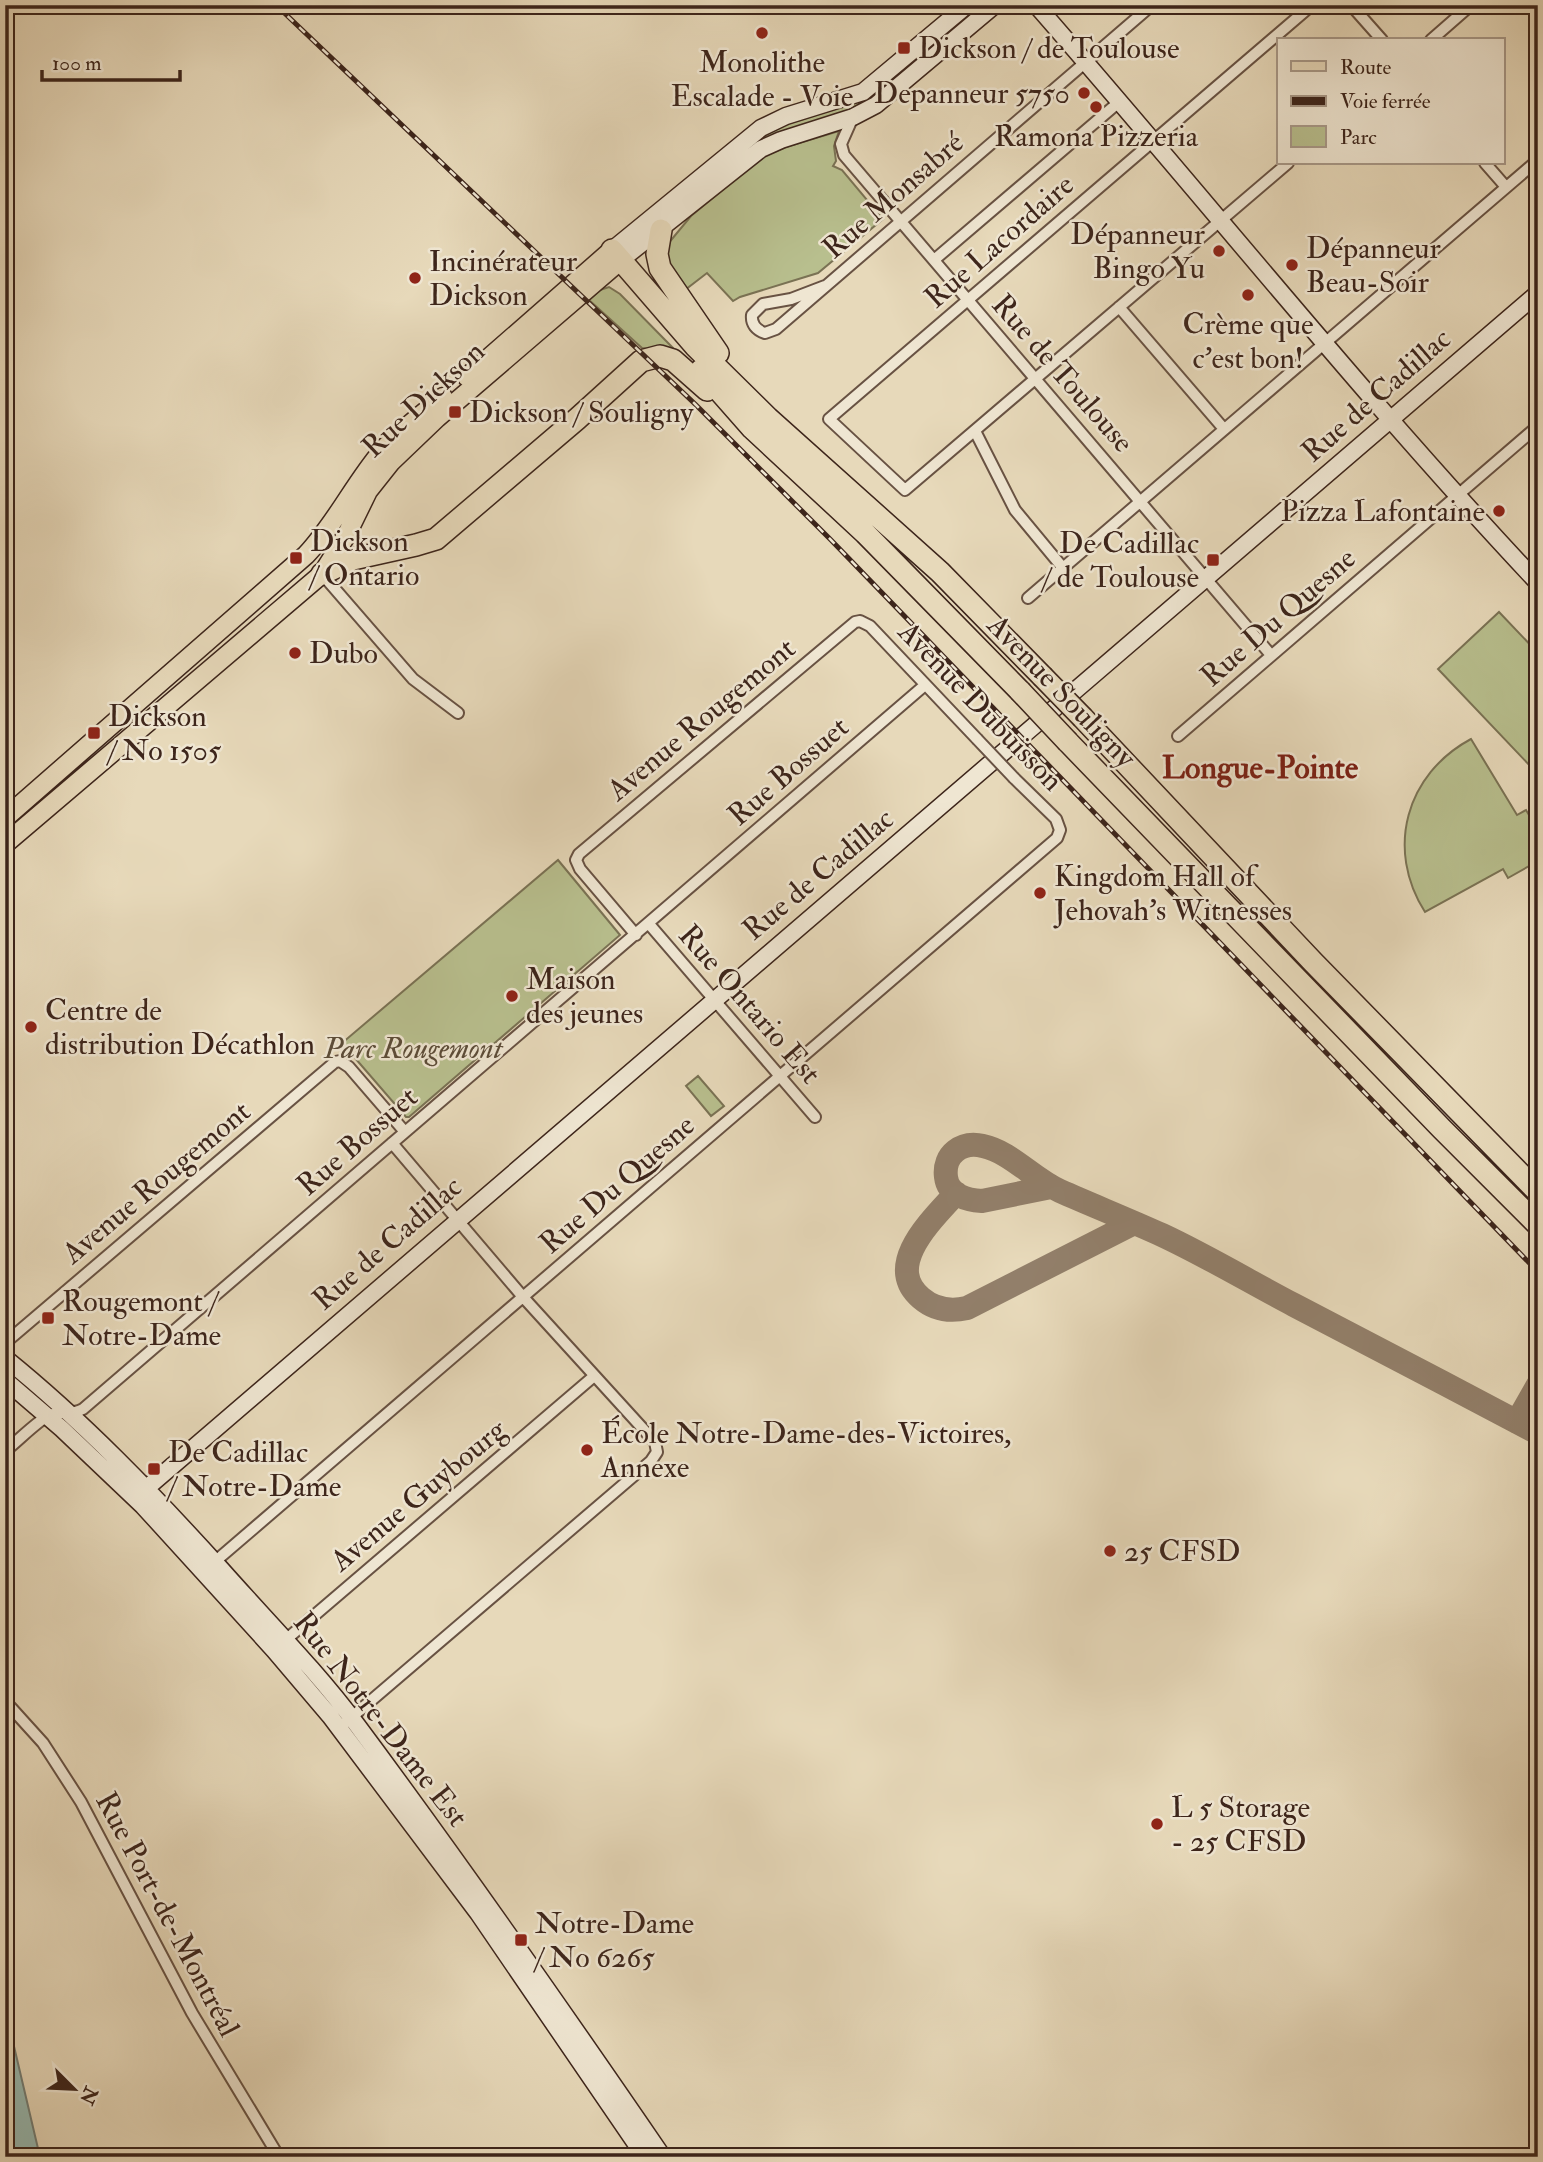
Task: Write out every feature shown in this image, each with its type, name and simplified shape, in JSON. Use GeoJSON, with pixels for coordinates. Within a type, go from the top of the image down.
{"type":"FeatureCollection","features":[{"type":"Feature","properties":{"kind":"highway"},"geometry":{"type":"LineString","coordinates":[[661,230],[657,258],[667,281],[760,423]]}},
{"type":"Feature","properties":{"kind":"highway","name":"Avenue Souligny"},"geometry":{"type":"LineString","coordinates":[[612,260],[760,423],[873,541],[1538,1225]]}},
{"type":"Feature","properties":{"kind":"highway"},"geometry":{"type":"LineString","coordinates":[[322,574],[353,559],[436,538],[577,419],[635,365],[647,358],[660,356],[677,363],[760,423]]}},
{"type":"Feature","properties":{"kind":"highway","name":"Avenue Souligny"},"geometry":{"type":"LineString","coordinates":[[760,423],[940,572],[1083,718],[1304,953],[1538,1192]]}},
{"type":"Feature","properties":{"kind":"main road","name":"Rue Dickson"},"geometry":{"type":"LineString","coordinates":[[5,844],[322,574],[368,491],[391,462],[761,128],[786,116],[863,92],[967,5]]}},
{"type":"Feature","properties":{"kind":"main road","name":"Rue Dickson"},"geometry":{"type":"LineString","coordinates":[[5,818],[299,562],[333,523],[368,468],[397,435],[612,260],[661,230],[761,149],[781,139],[853,117],[882,101],[995,5]]}},
{"type":"Feature","properties":{"kind":"main road"},"geometry":{"type":"LineString","coordinates":[[1036,5],[1390,420],[1538,583]]}},
{"type":"Feature","properties":{"kind":"main road","name":"Rue de Cadillac"},"geometry":{"type":"LineString","coordinates":[[140,1493],[1538,293]]}},
{"type":"Feature","properties":{"kind":"main road"},"geometry":{"type":"LineString","coordinates":[[322,574],[318,562],[338,532],[368,468]]}},
{"type":"Feature","properties":{"kind":"main road","name":"Rue Notre-Dame Est"},"geometry":{"type":"LineString","coordinates":[[5,1358],[71,1414],[280,1646],[479,1890],[645,2157]]}},
{"type":"Feature","properties":{"kind":"main road","name":"Rue Notre-Dame Est"},"geometry":{"type":"LineString","coordinates":[[5,1380],[140,1493]]}},
{"type":"Feature","properties":{"kind":"main road","name":"Rue Notre-Dame Est"},"geometry":{"type":"LineString","coordinates":[[566,2029],[663,2157]]}},
{"type":"Feature","properties":{"kind":"street","name":"Rue Monsabré"},"geometry":{"type":"LineString","coordinates":[[825,286],[791,299],[759,306],[752,315],[754,324],[765,333],[776,329],[1152,5]]}},
{"type":"Feature","properties":{"kind":"street","name":"Rue Lacordaire"},"geometry":{"type":"LineString","coordinates":[[975,430],[905,490],[829,419],[1311,5]]}},
{"type":"Feature","properties":{"kind":"street"},"geometry":{"type":"LineString","coordinates":[[1351,5],[1379,38]]}},
{"type":"Feature","properties":{"kind":"street"},"geometry":{"type":"LineString","coordinates":[[1433,38],[1471,5]]}},
{"type":"Feature","properties":{"kind":"street"},"geometry":{"type":"LineString","coordinates":[[934,260],[1119,102]]}},
{"type":"Feature","properties":{"kind":"street","name":"Rue de Toulouse"},"geometry":{"type":"LineString","coordinates":[[853,117],[841,151],[1272,655]]}},
{"type":"Feature","properties":{"kind":"street"},"geometry":{"type":"LineString","coordinates":[[1028,598],[1538,160]]}},
{"type":"Feature","properties":{"kind":"street"},"geometry":{"type":"LineString","coordinates":[[1063,568],[1015,510],[975,430],[1286,164]]}},
{"type":"Feature","properties":{"kind":"street"},"geometry":{"type":"LineString","coordinates":[[1486,164],[1506,187]]}},
{"type":"Feature","properties":{"kind":"street"},"geometry":{"type":"LineString","coordinates":[[1119,307],[1224,429]]}},
{"type":"Feature","properties":{"kind":"street","name":"Rue Du Quesne"},"geometry":{"type":"LineString","coordinates":[[1178,736],[1538,426]]}},
{"type":"Feature","properties":{"kind":"street"},"geometry":{"type":"LineString","coordinates":[[322,574],[413,679],[458,712]]}},
{"type":"Feature","properties":{"kind":"street","name":"Avenue Dubuisson"},"geometry":{"type":"LineString","coordinates":[[860,621],[870,626],[1056,819],[1060,830]]}},
{"type":"Feature","properties":{"kind":"street","name":"Avenue Rougemont"},"geometry":{"type":"LineString","coordinates":[[576,860],[583,850],[849,626],[860,621]]}},
{"type":"Feature","properties":{"kind":"street","name":"Rue Bossuet"},"geometry":{"type":"LineString","coordinates":[[47,1416],[57,1413],[71,1414],[83,1409],[925,685]]}},
{"type":"Feature","properties":{"kind":"street","name":"Rue Du Quesne"},"geometry":{"type":"LineString","coordinates":[[209,1567],[1044,850],[1057,838],[1060,830]]}},
{"type":"Feature","properties":{"kind":"street","name":"Rue Ontario Est"},"geometry":{"type":"LineString","coordinates":[[576,860],[580,869],[636,935]]}},
{"type":"Feature","properties":{"kind":"street","name":"Rue Ontario Est"},"geometry":{"type":"LineString","coordinates":[[649,923],[815,1117]]}},
{"type":"Feature","properties":{"kind":"street","name":"Avenue Rougemont"},"geometry":{"type":"LineString","coordinates":[[5,1343],[332,1065],[340,1061],[349,1067],[405,1132]]}},
{"type":"Feature","properties":{"kind":"street"},"geometry":{"type":"LineString","coordinates":[[345,1723],[651,1461],[657,1452],[655,1442],[593,1377],[391,1143]]}},
{"type":"Feature","properties":{"kind":"street","name":"Avenue Guybourg"},"geometry":{"type":"LineString","coordinates":[[280,1646],[593,1377]]}},
{"type":"Feature","properties":{"kind":"street"},"geometry":{"type":"LineString","coordinates":[[5,1451],[47,1416]]}},
{"type":"Feature","properties":{"kind":"street","name":"Rue Port-de-Montréal"},"geometry":{"type":"LineString","coordinates":[[5,1701],[43,1743],[81,1802],[192,2013],[279,2157]]}},
{"type":"Feature","properties":{"kind":"green space"},"geometry":{"type":"Polygon","coordinates":[[[956,23],[959,26],[918,62],[861,104],[757,142],[756,140],[784,125],[866,99],[956,23]]]}},
{"type":"Feature","properties":{"kind":"green space"},"geometry":{"type":"Polygon","coordinates":[[[839,131],[834,146],[836,161],[833,166],[842,170],[883,219],[818,273],[733,301],[707,273],[681,293],[664,267],[667,245],[691,216],[762,157],[839,131]]]}},
{"type":"Feature","properties":{"kind":"green space"},"geometry":{"type":"Polygon","coordinates":[[[609,287],[620,294],[673,348],[671,352],[642,348],[589,300],[600,290],[609,287]]]}},
{"type":"Feature","properties":{"kind":"green space"},"geometry":{"type":"Polygon","coordinates":[[[1499,612],[1538,653],[1538,766],[1534,770],[1438,669],[1499,612]]]}},
{"type":"Feature","properties":{"kind":"green space"},"geometry":{"type":"Polygon","coordinates":[[[1471,739],[1517,815],[1526,810],[1538,830],[1538,861],[1508,878],[1503,869],[1425,912],[1413,888],[1406,863],[1405,839],[1409,815],[1417,793],[1431,772],[1449,754],[1471,739]]]}},
{"type":"Feature","properties":{"kind":"green space","name":"Parc Rougemont"},"geometry":{"type":"Polygon","coordinates":[[[558,860],[620,935],[406,1117],[342,1043],[558,860]]]}},
{"type":"Feature","properties":{"kind":"green space"},"geometry":{"type":"Polygon","coordinates":[[[698,1076],[724,1106],[711,1116],[686,1086],[698,1076]]]}},
{"type":"Feature","properties":{"kind":"water"},"geometry":{"type":"Polygon","coordinates":[[[5,2008],[40,2157],[5,2157],[5,2008]]]}},
{"type":"Feature","properties":{"kind":"taxiway"},"geometry":{"type":"LineString","coordinates":[[1051,1187],[976,1200],[965,1198],[950,1188],[946,1169],[951,1156],[961,1148],[975,1145],[993,1149],[1050,1186],[1179,1243],[1538,1433]]}},
{"type":"Feature","properties":{"kind":"taxiway"},"geometry":{"type":"LineString","coordinates":[[956,1193],[916,1242],[909,1257],[907,1271],[910,1285],[921,1298],[943,1309],[967,1308],[1134,1223]]}},
{"type":"Feature","properties":{"kind":"taxiway"},"geometry":{"type":"LineString","coordinates":[[1517,1422],[1538,1385]]}},
{"type":"Feature","properties":{"kind":"railway"},"geometry":{"type":"LineString","coordinates":[[276,5],[695,404],[831,540],[1538,1272]]}},
{"type":"Feature","properties":{"kind":"place","name":"Monolithe Escalade - Voie"},"geometry":{"type":"Point","coordinates":[762,33]}},
{"type":"Feature","properties":{"kind":"place","name":"Dickson / de Toulouse"},"geometry":{"type":"Point","coordinates":[904,48]}},
{"type":"Feature","properties":{"kind":"place","name":"Depanneur 5750"},"geometry":{"type":"Point","coordinates":[1084,93]}},
{"type":"Feature","properties":{"kind":"place","name":"Ramona Pizzeria"},"geometry":{"type":"Point","coordinates":[1096,107]}},
{"type":"Feature","properties":{"kind":"place","name":"Dépanneur Bingo Yu"},"geometry":{"type":"Point","coordinates":[1219,251]}},
{"type":"Feature","properties":{"kind":"place","name":"Dépanneur Beau-Soir"},"geometry":{"type":"Point","coordinates":[1292,265]}},
{"type":"Feature","properties":{"kind":"place","name":"Incinérateur Dickson"},"geometry":{"type":"Point","coordinates":[415,278]}},
{"type":"Feature","properties":{"kind":"place","name":"Crème que c'est bon!"},"geometry":{"type":"Point","coordinates":[1248,295]}},
{"type":"Feature","properties":{"kind":"place","name":"Dickson / Souligny"},"geometry":{"type":"Point","coordinates":[455,412]}},
{"type":"Feature","properties":{"kind":"place","name":"Pizza Lafontaine"},"geometry":{"type":"Point","coordinates":[1499,511]}},
{"type":"Feature","properties":{"kind":"place","name":"Dickson / Ontario"},"geometry":{"type":"Point","coordinates":[296,558]}},
{"type":"Feature","properties":{"kind":"place","name":"De Cadillac / de Toulouse"},"geometry":{"type":"Point","coordinates":[1213,560]}},
{"type":"Feature","properties":{"kind":"place","name":"Dubo"},"geometry":{"type":"Point","coordinates":[295,653]}},
{"type":"Feature","properties":{"kind":"place","name":"Dickson / No 1505"},"geometry":{"type":"Point","coordinates":[94,733]}},
{"type":"Feature","properties":{"kind":"place","name":"Kingdom Hall of Jehovah's Witnesses"},"geometry":{"type":"Point","coordinates":[1040,893]}},
{"type":"Feature","properties":{"kind":"place","name":"Maison des jeunes"},"geometry":{"type":"Point","coordinates":[512,996]}},
{"type":"Feature","properties":{"kind":"place","name":"Centre de distribution Décathlon"},"geometry":{"type":"Point","coordinates":[31,1027]}},
{"type":"Feature","properties":{"kind":"place","name":"Rougemont / Notre-Dame"},"geometry":{"type":"Point","coordinates":[48,1318]}},
{"type":"Feature","properties":{"kind":"place","name":"École Notre-Dame-des-Victoires, Annexe"},"geometry":{"type":"Point","coordinates":[587,1450]}},
{"type":"Feature","properties":{"kind":"place","name":"De Cadillac / Notre-Dame"},"geometry":{"type":"Point","coordinates":[154,1469]}},
{"type":"Feature","properties":{"kind":"place","name":"25 CFSD"},"geometry":{"type":"Point","coordinates":[1110,1551]}},
{"type":"Feature","properties":{"kind":"place","name":"L 5 Storage - 25 CFSD"},"geometry":{"type":"Point","coordinates":[1157,1824]}},
{"type":"Feature","properties":{"kind":"place","name":"Notre-Dame / No 6265"},"geometry":{"type":"Point","coordinates":[521,1940]}},
{"type":"Feature","properties":{"kind":"district","name":"Longue-Pointe"},"geometry":{"type":"Point","coordinates":[1260,767]}}]}
